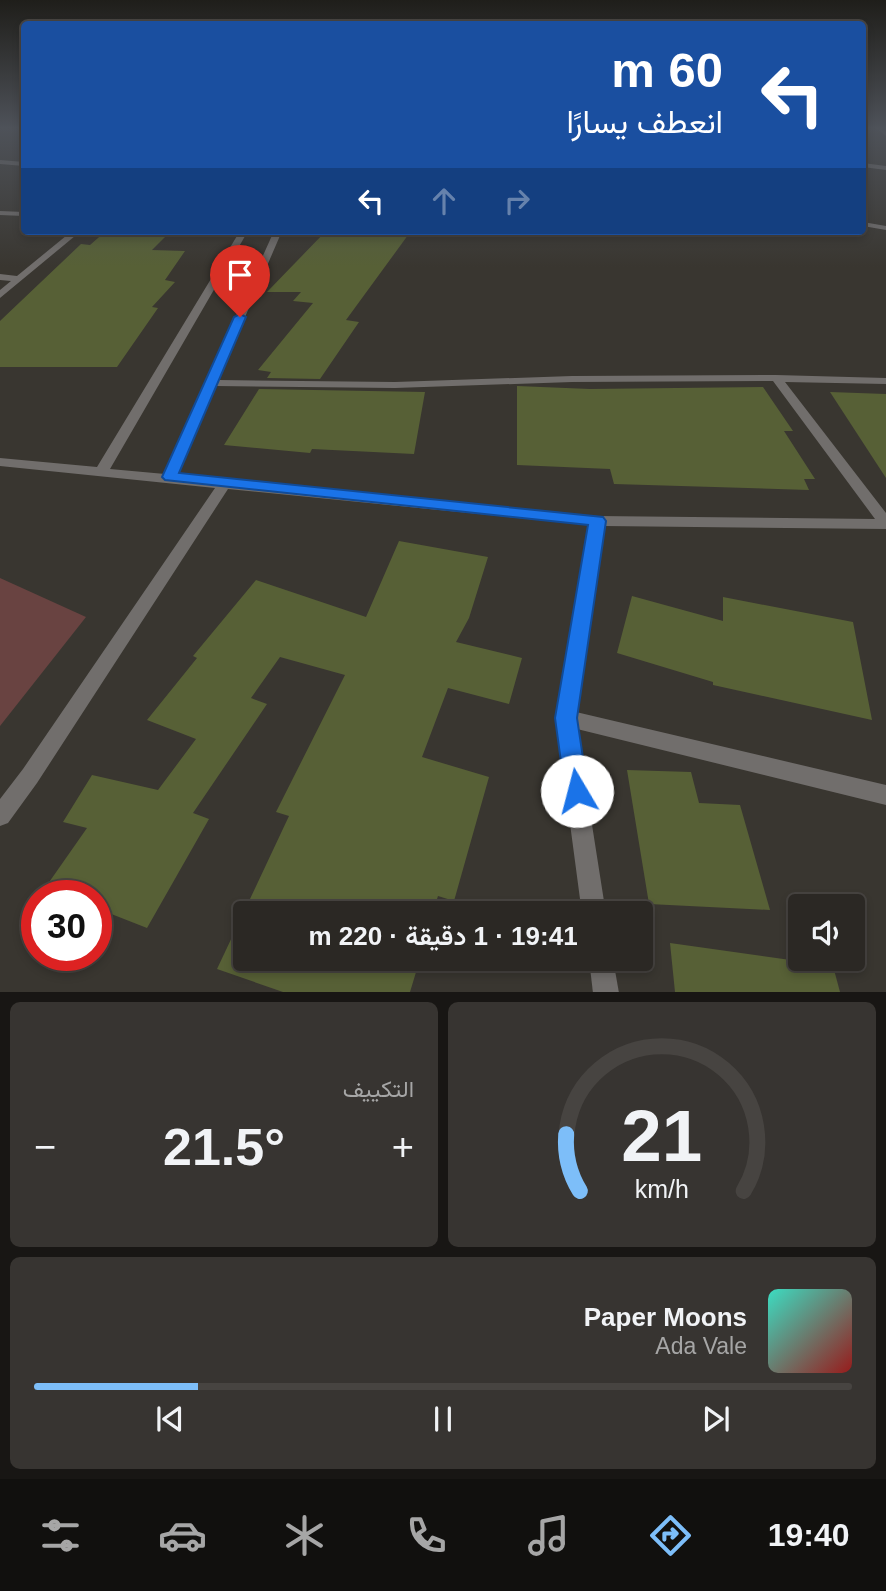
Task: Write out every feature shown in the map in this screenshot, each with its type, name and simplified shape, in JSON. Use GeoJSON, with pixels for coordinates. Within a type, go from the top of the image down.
{"type":"FeatureCollection","features":[{"type":"Feature","properties":{"kind":"street"},"geometry":{"type":"LineString","coordinates":[[0,213],[21,214]]}},
{"type":"Feature","properties":{"kind":"street"},"geometry":{"type":"LineString","coordinates":[[866,225],[886,228]]}},
{"type":"Feature","properties":{"kind":"street"},"geometry":{"type":"LineString","coordinates":[[0,295],[72,235]]}},
{"type":"Feature","properties":{"kind":"street"},"geometry":{"type":"LineString","coordinates":[[102,471],[242,235]]}},
{"type":"Feature","properties":{"kind":"street"},"geometry":{"type":"LineString","coordinates":[[170,477],[276,235]]}},
{"type":"Feature","properties":{"kind":"street"},"geometry":{"type":"LineString","coordinates":[[0,278],[18,279]]}},
{"type":"Feature","properties":{"kind":"street"},"geometry":{"type":"LineString","coordinates":[[213,383],[395,385],[572,379],[776,378],[886,381]]}},
{"type":"Feature","properties":{"kind":"street"},"geometry":{"type":"LineString","coordinates":[[776,378],[886,524]]}},
{"type":"Feature","properties":{"kind":"street"},"geometry":{"type":"LineString","coordinates":[[0,462],[597,521],[886,524]]}},
{"type":"Feature","properties":{"kind":"street"},"geometry":{"type":"LineString","coordinates":[[0,816],[30,776],[225,483]]}},
{"type":"Feature","properties":{"kind":"street"},"geometry":{"type":"LineString","coordinates":[[592,901],[566,718],[597,521]]}},
{"type":"Feature","properties":{"kind":"street"},"geometry":{"type":"LineString","coordinates":[[566,718],[886,795]]}},
{"type":"Feature","properties":{"kind":"street"},"geometry":{"type":"LineString","coordinates":[[603,971],[606,992]]}},
{"type":"Feature","properties":{"kind":"shaded area"},"geometry":{"type":"Polygon","coordinates":[[[0,578],[86,617],[0,726],[0,578]]]}},
{"type":"Feature","properties":{"kind":"building"},"geometry":{"type":"Polygon","coordinates":[[[101,235],[167,235],[152,250],[185,251],[165,280],[175,282],[152,307],[158,308],[117,367],[0,367],[0,321],[81,244],[90,245],[101,235]]]}},
{"type":"Feature","properties":{"kind":"building"},"geometry":{"type":"Polygon","coordinates":[[[322,235],[408,235],[346,320],[359,322],[320,379],[267,378],[271,372],[258,370],[313,303],[293,301],[301,292],[267,292],[322,235]]]}},
{"type":"Feature","properties":{"kind":"building"},"geometry":{"type":"Polygon","coordinates":[[[517,386],[590,389],[763,387],[793,431],[784,431],[815,479],[804,479],[809,490],[614,484],[610,469],[517,465],[517,386]]]}},
{"type":"Feature","properties":{"kind":"building"},"geometry":{"type":"Polygon","coordinates":[[[259,389],[425,392],[414,454],[312,449],[310,453],[224,445],[259,389]]]}},
{"type":"Feature","properties":{"kind":"building"},"geometry":{"type":"Polygon","coordinates":[[[830,392],[886,394],[886,478],[830,392]]]}},
{"type":"Feature","properties":{"kind":"building"},"geometry":{"type":"Polygon","coordinates":[[[399,541],[488,557],[469,618],[456,642],[522,658],[509,704],[448,688],[422,757],[489,777],[454,901],[438,896],[436,901],[249,901],[289,816],[276,812],[345,675],[280,657],[251,698],[267,704],[193,813],[209,819],[147,928],[112,914],[112,880],[51,880],[87,828],[63,822],[92,775],[158,790],[196,739],[147,720],[197,658],[193,656],[256,580],[366,617],[399,541]]]}},
{"type":"Feature","properties":{"kind":"building"},"geometry":{"type":"Polygon","coordinates":[[[632,596],[723,621],[723,597],[853,622],[872,720],[713,685],[713,682],[617,653],[632,596]]]}},
{"type":"Feature","properties":{"kind":"building"},"geometry":{"type":"Polygon","coordinates":[[[627,770],[691,772],[699,803],[740,805],[770,910],[653,904],[653,901],[649,901],[627,770]]]}},
{"type":"Feature","properties":{"kind":"building"},"geometry":{"type":"Polygon","coordinates":[[[233,935],[233,971],[416,971],[410,992],[283,992],[217,969],[233,935]]]}},
{"type":"Feature","properties":{"kind":"building"},"geometry":{"type":"Polygon","coordinates":[[[670,943],[788,960],[788,971],[834,971],[840,992],[675,992],[670,943]]]}},
{"type":"Feature","properties":{"kind":"route"},"geometry":{"type":"LineString","coordinates":[[240,317],[170,477],[597,521],[566,718],[577,791]]}}]}
